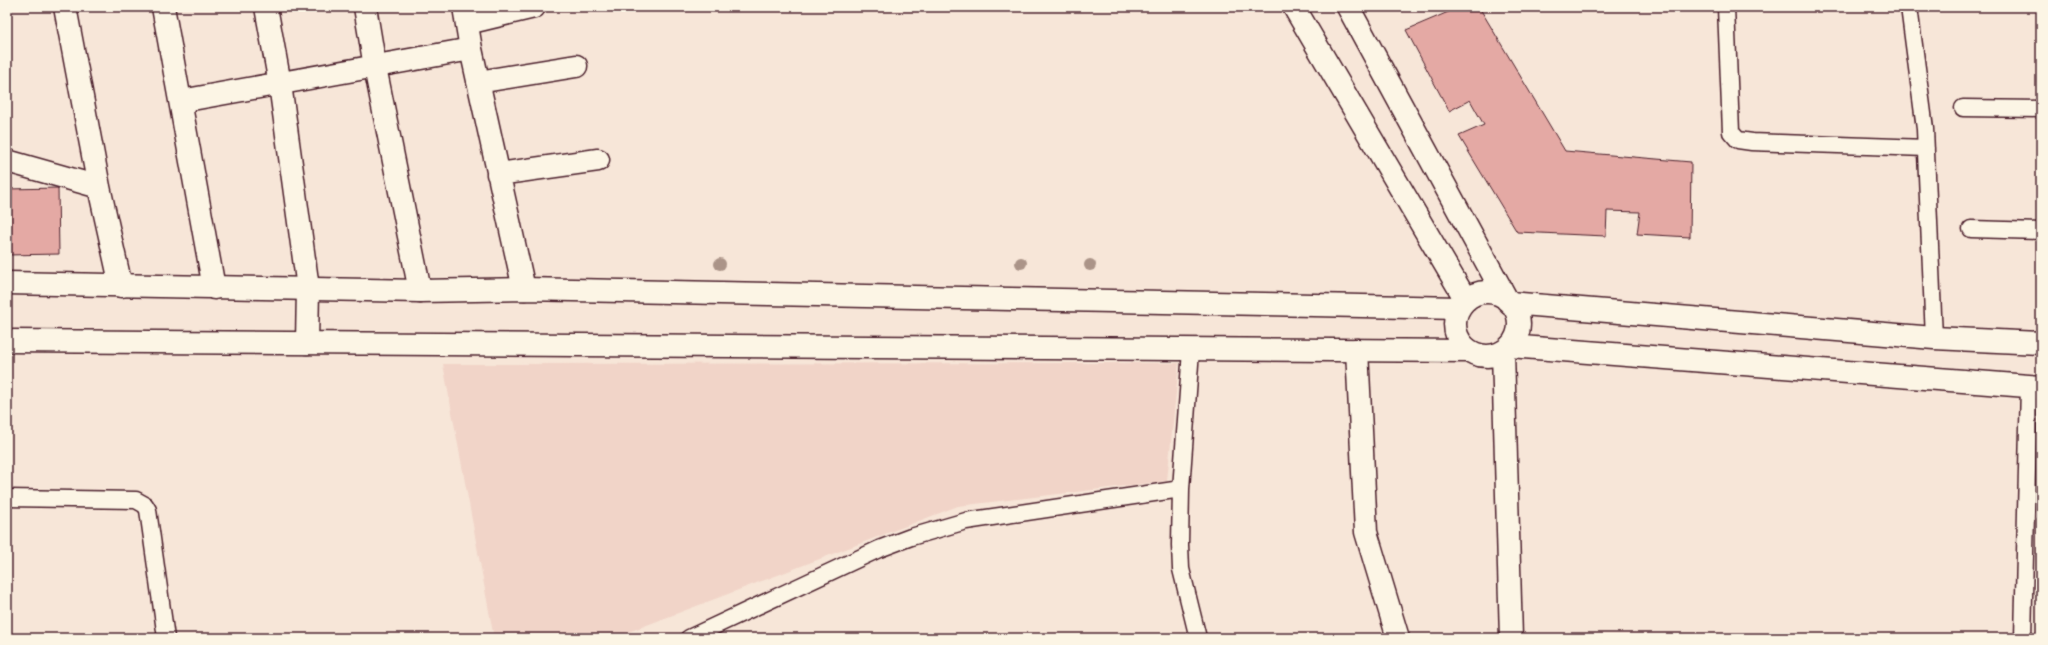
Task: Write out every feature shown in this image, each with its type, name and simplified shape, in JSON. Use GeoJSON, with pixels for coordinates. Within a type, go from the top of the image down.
{"type":"FeatureCollection","features":[{"type":"Feature","properties":{"kind":"street"},"geometry":{"type":"LineString","coordinates":[[65,7],[99,187],[121,286]]}},
{"type":"Feature","properties":{"kind":"street"},"geometry":{"type":"LineString","coordinates":[[163,7],[214,288]]}},
{"type":"Feature","properties":{"kind":"street"},"geometry":{"type":"LineString","coordinates":[[266,7],[280,84],[308,288],[307,343]]}},
{"type":"Feature","properties":{"kind":"street"},"geometry":{"type":"LineString","coordinates":[[365,7],[375,67],[420,291]]}},
{"type":"Feature","properties":{"kind":"street"},"geometry":{"type":"LineString","coordinates":[[524,289],[471,49],[466,15],[534,7]]}},
{"type":"Feature","properties":{"kind":"street"},"geometry":{"type":"LineString","coordinates":[[1294,7],[1462,304],[1454,327],[1462,345],[1469,351]]}},
{"type":"Feature","properties":{"kind":"street"},"geometry":{"type":"LineString","coordinates":[[1348,7],[1518,320],[1518,330],[1506,349],[1511,638]]}},
{"type":"Feature","properties":{"kind":"street"},"geometry":{"type":"LineString","coordinates":[[181,101],[471,49]]}},
{"type":"Feature","properties":{"kind":"street"},"geometry":{"type":"LineString","coordinates":[[478,82],[576,66]]}},
{"type":"Feature","properties":{"kind":"street"},"geometry":{"type":"LineString","coordinates":[[498,174],[598,160]]}},
{"type":"Feature","properties":{"kind":"street"},"geometry":{"type":"LineString","coordinates":[[7,162],[99,187]]}},
{"type":"Feature","properties":{"kind":"street"},"geometry":{"type":"LineString","coordinates":[[7,283],[420,291],[524,289],[1462,304],[1482,292],[1499,295],[1509,302],[1934,338],[2041,343]]}},
{"type":"Feature","properties":{"kind":"street"},"geometry":{"type":"LineString","coordinates":[[7,341],[1469,351],[1486,357],[1506,349],[2035,386]]}},
{"type":"Feature","properties":{"kind":"street"},"geometry":{"type":"LineString","coordinates":[[1357,350],[1366,532],[1398,638]]}},
{"type":"Feature","properties":{"kind":"lane"},"geometry":{"type":"LineString","coordinates":[[1726,7],[1731,132],[1738,140],[1752,142],[1926,148]]}},
{"type":"Feature","properties":{"kind":"lane"},"geometry":{"type":"LineString","coordinates":[[1909,7],[1926,148],[1934,338]]}},
{"type":"Feature","properties":{"kind":"lane"},"geometry":{"type":"LineString","coordinates":[[1963,108],[2041,109]]}},
{"type":"Feature","properties":{"kind":"lane"},"geometry":{"type":"LineString","coordinates":[[1970,229],[2041,231]]}},
{"type":"Feature","properties":{"kind":"lane"},"geometry":{"type":"LineString","coordinates":[[1191,350],[1181,489],[1181,569],[1198,638]]}},
{"type":"Feature","properties":{"kind":"lane"},"geometry":{"type":"LineString","coordinates":[[2023,638],[2035,386]]}},
{"type":"Feature","properties":{"kind":"lane"},"geometry":{"type":"LineString","coordinates":[[690,638],[879,549],[911,537],[966,521],[1181,489]]}},
{"type":"Feature","properties":{"kind":"lane"},"geometry":{"type":"LineString","coordinates":[[7,498],[136,500],[145,505],[148,510],[166,638]]}},
{"type":"Feature","properties":{"kind":"shaded area"},"geometry":{"type":"Polygon","coordinates":[[[1179,363],[1167,481],[958,506],[613,638],[494,638],[443,364],[1179,363]]]}},
{"type":"Feature","properties":{"kind":"building"},"geometry":{"type":"Polygon","coordinates":[[[1460,7],[1479,7],[1565,151],[1691,162],[1690,237],[1637,234],[1640,212],[1607,211],[1606,236],[1517,232],[1459,136],[1484,125],[1470,100],[1449,111],[1406,30],[1460,7]]]}},
{"type":"Feature","properties":{"kind":"building"},"geometry":{"type":"Polygon","coordinates":[[[58,188],[59,254],[7,255],[7,189],[58,188]]]}}]}
